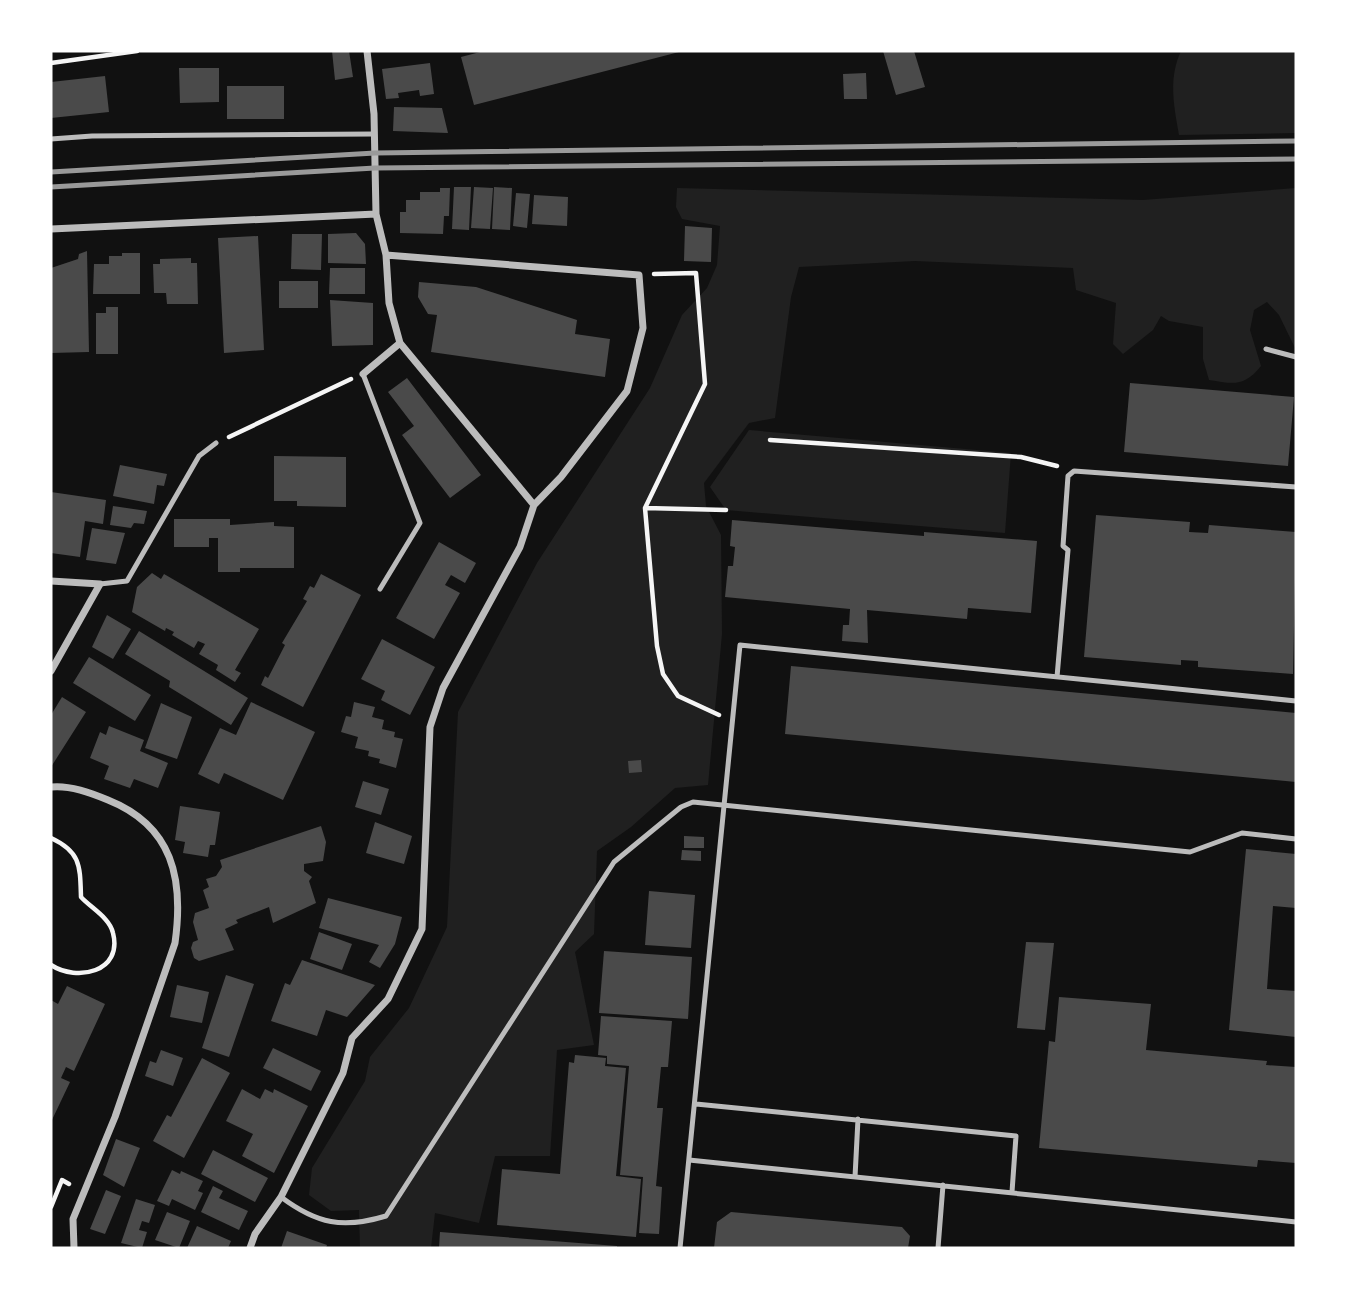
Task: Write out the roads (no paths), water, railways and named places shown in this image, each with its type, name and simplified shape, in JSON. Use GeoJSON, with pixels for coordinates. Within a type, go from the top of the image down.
{"type":"FeatureCollection","features":[{"type":"Feature","properties":{"kind":"street"},"geometry":{"type":"LineString","coordinates":[[367,51],[374,134],[376,214],[386,255],[389,303],[400,343],[534,505]]}},
{"type":"Feature","properties":{"kind":"street"},"geometry":{"type":"LineString","coordinates":[[51,229],[376,214]]}},
{"type":"Feature","properties":{"kind":"street"},"geometry":{"type":"LineString","coordinates":[[250,1248],[255,1234],[281,1197],[343,1073],[352,1038],[388,999],[422,929],[430,727],[443,688],[520,547],[534,505],[561,477],[627,391],[643,328],[639,275],[386,255]]}},
{"type":"Feature","properties":{"kind":"street"},"geometry":{"type":"LineString","coordinates":[[363,374],[400,343]]}},
{"type":"Feature","properties":{"kind":"street"},"geometry":{"type":"LineString","coordinates":[[51,581],[100,584],[51,671]]}},
{"type":"Feature","properties":{"kind":"street"},"geometry":{"type":"LineString","coordinates":[[51,787],[93,794],[123,806],[150,824],[166,850],[176,881],[179,913],[175,943],[114,1117],[73,1219],[74,1248]]}},
{"type":"Feature","properties":{"kind":"lane"},"geometry":{"type":"LineString","coordinates":[[51,139],[92,136],[374,134]]}},
{"type":"Feature","properties":{"kind":"lane"},"geometry":{"type":"LineString","coordinates":[[1266,349],[1296,357]]}},
{"type":"Feature","properties":{"kind":"lane"},"geometry":{"type":"LineString","coordinates":[[363,374],[421,523],[380,589]]}},
{"type":"Feature","properties":{"kind":"lane"},"geometry":{"type":"LineString","coordinates":[[100,584],[127,581],[199,456],[216,443]]}},
{"type":"Feature","properties":{"kind":"lane"},"geometry":{"type":"LineString","coordinates":[[1057,677],[1068,550],[1063,546],[1068,476],[1074,471],[1296,487]]}},
{"type":"Feature","properties":{"kind":"lane"},"geometry":{"type":"LineString","coordinates":[[680,1248],[740,645],[1296,701]]}},
{"type":"Feature","properties":{"kind":"lane"},"geometry":{"type":"LineString","coordinates":[[281,1197],[324,1221],[358,1225],[386,1216],[614,862],[681,807],[693,802],[1190,852],[1242,833],[1296,839]]}},
{"type":"Feature","properties":{"kind":"lane"},"geometry":{"type":"LineString","coordinates":[[696,1104],[1016,1136],[1012,1192]]}},
{"type":"Feature","properties":{"kind":"lane"},"geometry":{"type":"LineString","coordinates":[[855,1177],[859,1119]]}},
{"type":"Feature","properties":{"kind":"lane"},"geometry":{"type":"LineString","coordinates":[[690,1160],[1296,1222]]}},
{"type":"Feature","properties":{"kind":"lane"},"geometry":{"type":"LineString","coordinates":[[939,1248],[943,1185]]}},
{"type":"Feature","properties":{"kind":"railway"},"geometry":{"type":"LineString","coordinates":[[51,172],[375,153],[1296,141]]}},
{"type":"Feature","properties":{"kind":"railway"},"geometry":{"type":"LineString","coordinates":[[51,187],[375,168],[1296,159]]}}]}
